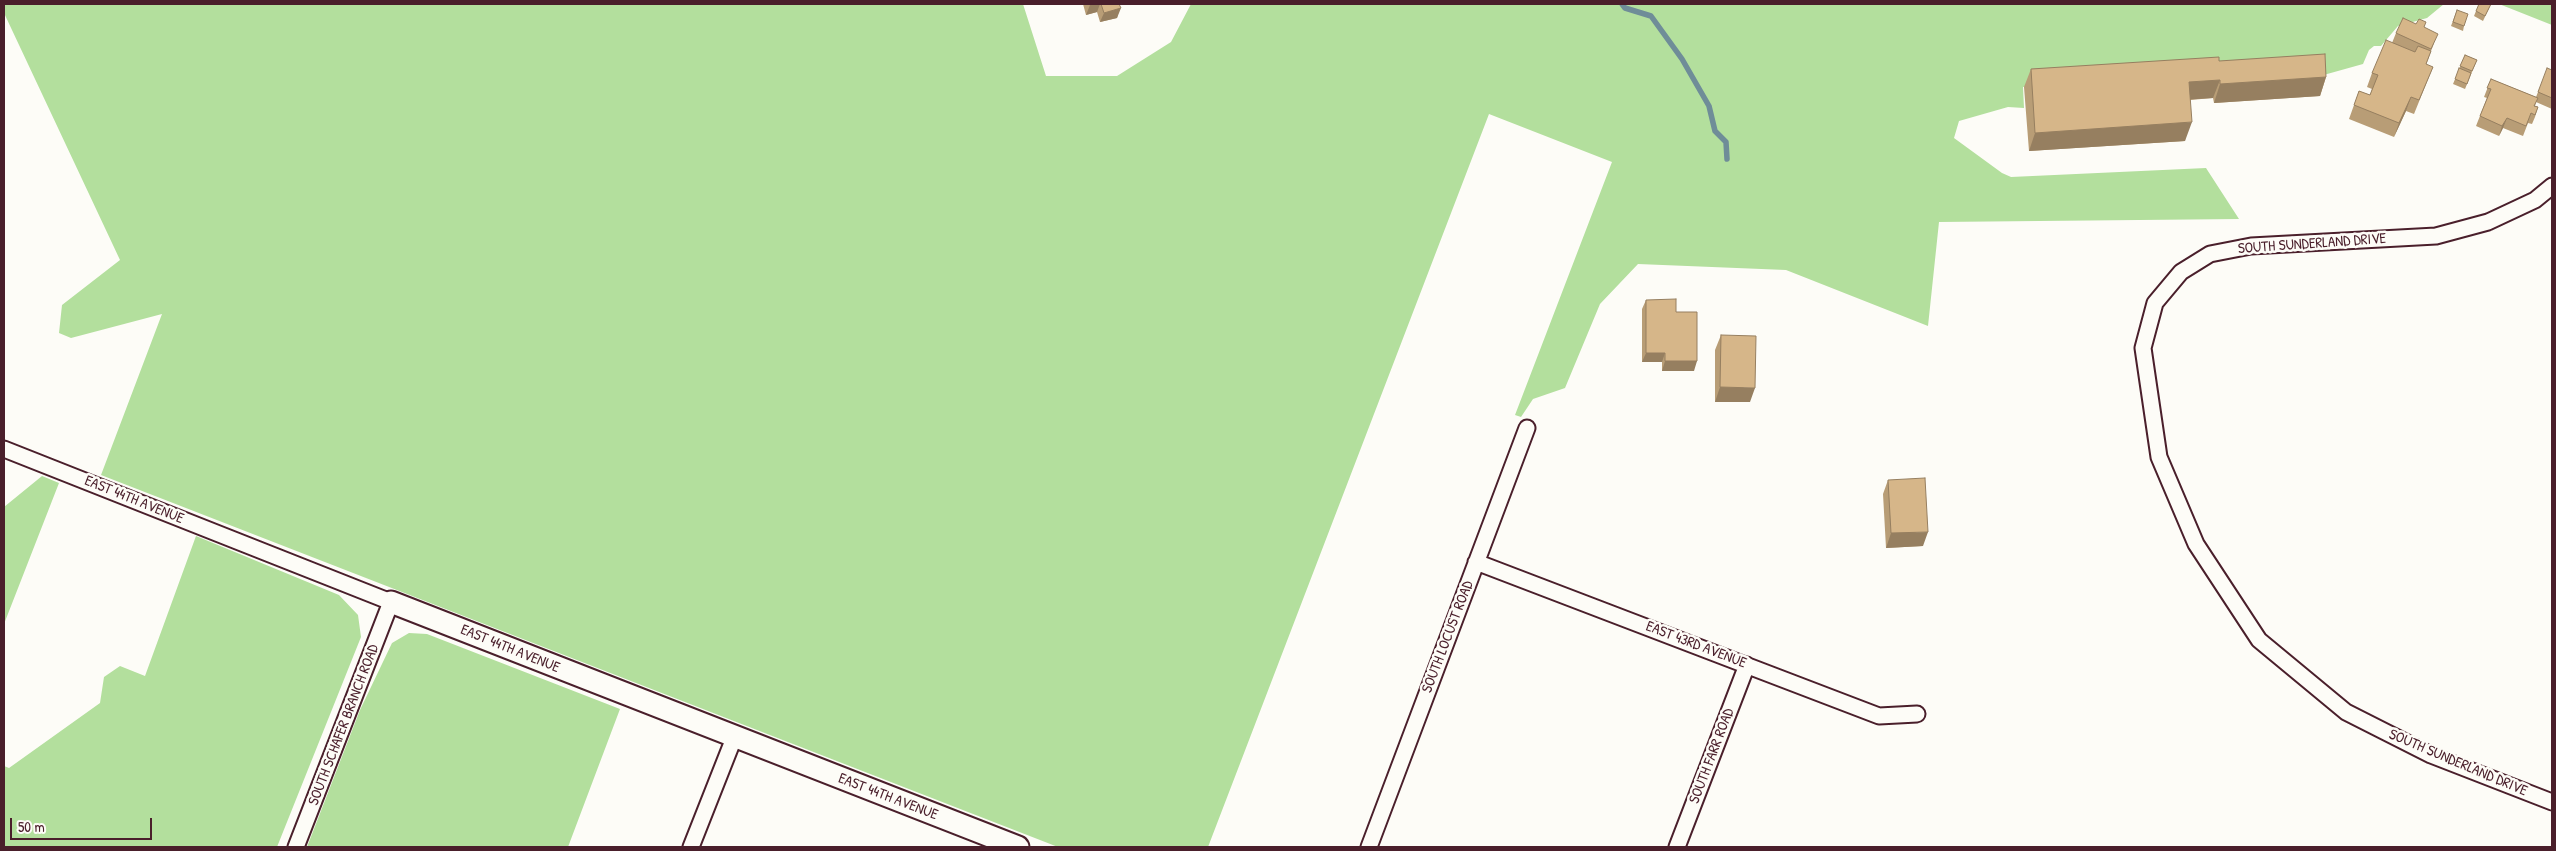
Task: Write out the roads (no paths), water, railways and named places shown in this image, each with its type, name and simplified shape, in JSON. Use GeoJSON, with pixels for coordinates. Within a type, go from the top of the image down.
{"type":"FeatureCollection","features":[{"type":"Feature","properties":{"kind":"street","name":"SOUTH SUNDERLAND DRIVE"},"geometry":{"type":"LineString","coordinates":[[2552,186],[2535,200],[2488,222],[2436,236],[2251,246],[2210,254],[2181,272],[2155,303],[2143,348],[2159,458],[2196,544],[2259,640],[2346,712],[2431,755],[2552,802]]}},
{"type":"Feature","properties":{"kind":"street","name":"SOUTH LOCUST ROAD"},"geometry":{"type":"LineString","coordinates":[[1369,847],[1527,428]]}},
{"type":"Feature","properties":{"kind":"street","name":"EAST 44TH AVENUE"},"geometry":{"type":"LineString","coordinates":[[4,449],[734,738],[1018,847]]}},
{"type":"Feature","properties":{"kind":"street","name":"EAST 43RD AVENUE"},"geometry":{"type":"LineString","coordinates":[[1476,562],[1879,716],[1917,714]]}},
{"type":"Feature","properties":{"kind":"street","name":"SOUTH SCHAFER BRANCH ROAD"},"geometry":{"type":"LineString","coordinates":[[296,847],[391,602]]}},
{"type":"Feature","properties":{"kind":"street","name":"SOUTH FARR ROAD"},"geometry":{"type":"LineString","coordinates":[[1677,847],[1747,665]]}},
{"type":"Feature","properties":{"kind":"street"},"geometry":{"type":"LineString","coordinates":[[691,847],[734,738]]}},
{"type":"Feature","properties":{"kind":"waterway"},"geometry":{"type":"LineString","coordinates":[[1622,4],[1625,8],[1651,16],[1682,59],[1709,106],[1715,131],[1726,142],[1727,159]]}}]}
